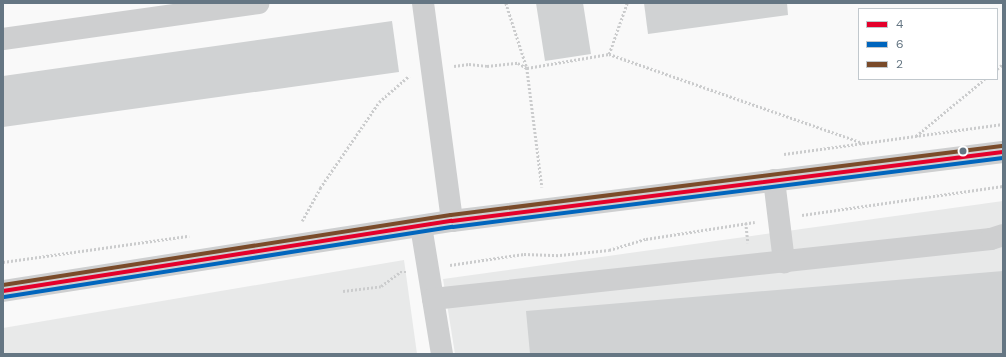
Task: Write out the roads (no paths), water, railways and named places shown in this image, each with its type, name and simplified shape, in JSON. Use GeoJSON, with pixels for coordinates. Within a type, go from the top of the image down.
{"type":"FeatureCollection","features":[{"type":"Feature","properties":{"kind":"street"},"geometry":{"type":"LineString","coordinates":[[3,39],[258,3]]}},
{"type":"Feature","properties":{"kind":"street"},"geometry":{"type":"LineString","coordinates":[[423,3],[452,221]]}},
{"type":"Feature","properties":{"kind":"street"},"geometry":{"type":"LineString","coordinates":[[3,291],[452,221],[1003,152]]}},
{"type":"Feature","properties":{"kind":"street"},"geometry":{"type":"LineString","coordinates":[[774,180],[784,262]]}},
{"type":"Feature","properties":{"kind":"street"},"geometry":{"type":"LineString","coordinates":[[421,226],[442,354]]}},
{"type":"Feature","properties":{"kind":"street"},"geometry":{"type":"LineString","coordinates":[[433,299],[991,239],[1003,235]]}}]}
